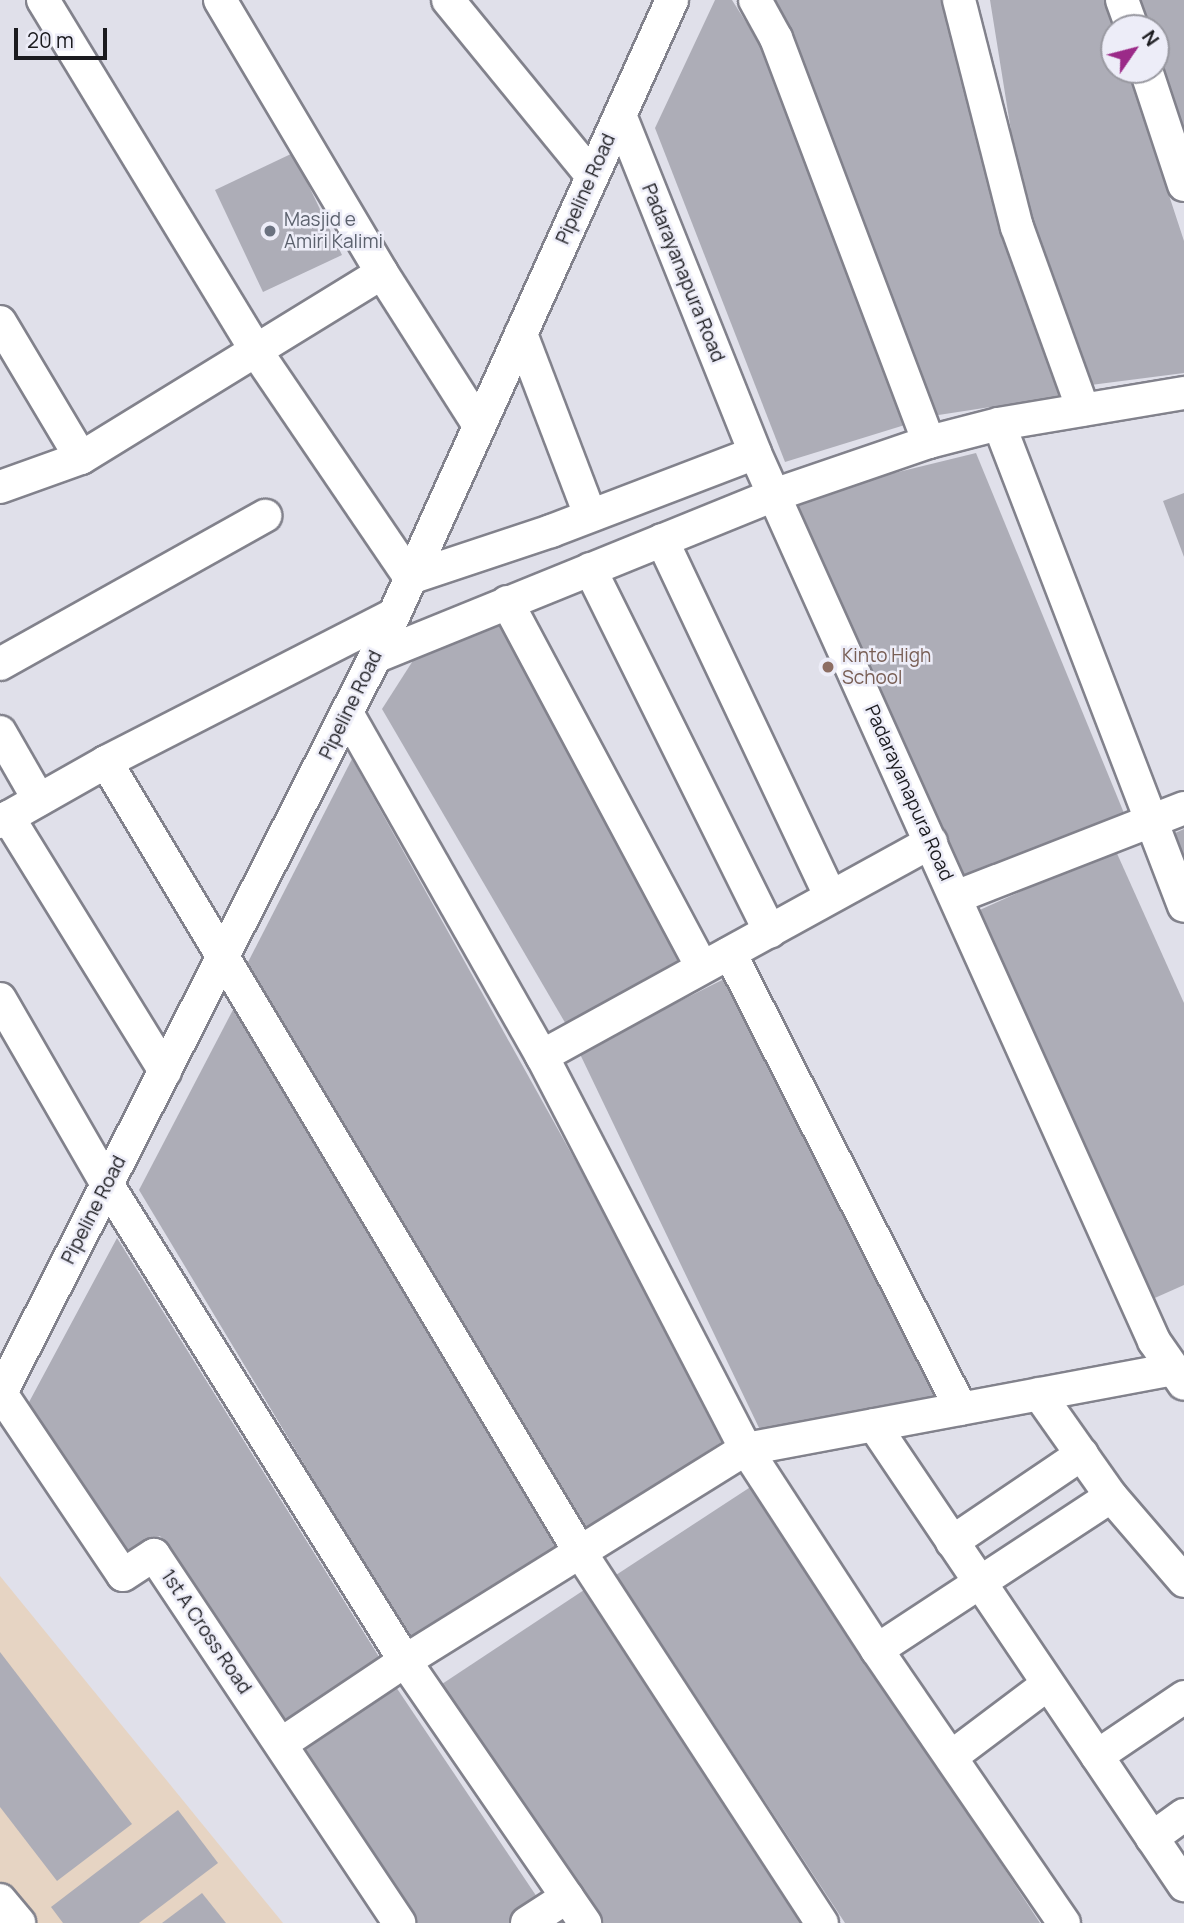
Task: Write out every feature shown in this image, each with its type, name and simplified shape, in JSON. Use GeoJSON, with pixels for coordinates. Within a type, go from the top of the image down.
{"type":"FeatureCollection","features":[{"type":"Feature","properties":{"kind":"street"},"geometry":{"type":"LineString","coordinates":[[43,0],[256,351],[410,578],[755,453]]}},
{"type":"Feature","properties":{"kind":"street"},"geometry":{"type":"LineString","coordinates":[[220,0],[382,274],[479,425]]}},
{"type":"Feature","properties":{"kind":"street"},"geometry":{"type":"LineString","coordinates":[[448,0],[592,176]]}},
{"type":"Feature","properties":{"kind":"street","name":"Pipeline Road"},"geometry":{"type":"LineString","coordinates":[[0,1393],[347,713],[672,0]]}},
{"type":"Feature","properties":{"kind":"street"},"geometry":{"type":"LineString","coordinates":[[755,0],[776,38],[929,442]]}},
{"type":"Feature","properties":{"kind":"street"},"geometry":{"type":"LineString","coordinates":[[959,0],[1017,227],[1083,409]]}},
{"type":"Feature","properties":{"kind":"street"},"geometry":{"type":"LineString","coordinates":[[1151,84],[1184,185]]}},
{"type":"Feature","properties":{"kind":"street","name":"Padarayanapura Road"},"geometry":{"type":"LineString","coordinates":[[620,115],[755,453],[1154,1341],[1178,1377]]}},
{"type":"Feature","properties":{"kind":"street"},"geometry":{"type":"LineString","coordinates":[[0,487],[80,458],[382,274]]}},
{"type":"Feature","properties":{"kind":"street"},"geometry":{"type":"LineString","coordinates":[[0,322],[80,458]]}},
{"type":"Feature","properties":{"kind":"street"},"geometry":{"type":"LineString","coordinates":[[521,334],[590,515]]}},
{"type":"Feature","properties":{"kind":"street"},"geometry":{"type":"LineString","coordinates":[[374,657],[774,495],[929,442],[999,424],[1184,393]]}},
{"type":"Feature","properties":{"kind":"street"},"geometry":{"type":"LineString","coordinates":[[999,424],[1184,906]]}},
{"type":"Feature","properties":{"kind":"street"},"geometry":{"type":"LineString","coordinates":[[0,664],[265,516]]}},
{"type":"Feature","properties":{"kind":"street"},"geometry":{"type":"LineString","coordinates":[[662,540],[830,896]]}},
{"type":"Feature","properties":{"kind":"street"},"geometry":{"type":"LineString","coordinates":[[590,569],[770,932]]}},
{"type":"Feature","properties":{"kind":"street"},"geometry":{"type":"LineString","coordinates":[[507,602],[702,967]]}},
{"type":"Feature","properties":{"kind":"street"},"geometry":{"type":"LineString","coordinates":[[165,1071],[4,820],[106,762],[393,615]]}},
{"type":"Feature","properties":{"kind":"street"},"geometry":{"type":"LineString","coordinates":[[347,713],[542,1056],[746,1449],[877,1650],[1064,1923]]}},
{"type":"Feature","properties":{"kind":"street"},"geometry":{"type":"LineString","coordinates":[[0,732],[39,800]]}},
{"type":"Feature","properties":{"kind":"street"},"geometry":{"type":"LineString","coordinates":[[106,762],[225,954],[580,1552],[822,1923]]}},
{"type":"Feature","properties":{"kind":"street"},"geometry":{"type":"LineString","coordinates":[[956,897],[1184,808]]}},
{"type":"Feature","properties":{"kind":"street"},"geometry":{"type":"LineString","coordinates":[[542,1056],[931,842]]}},
{"type":"Feature","properties":{"kind":"street"},"geometry":{"type":"LineString","coordinates":[[730,953],[961,1409]]}},
{"type":"Feature","properties":{"kind":"street"},"geometry":{"type":"LineString","coordinates":[[0,999],[107,1184],[405,1661],[585,1923]]}},
{"type":"Feature","properties":{"kind":"street"},"geometry":{"type":"LineString","coordinates":[[281,1744],[405,1661],[746,1449],[1039,1394],[1178,1377]]}},
{"type":"Feature","properties":{"kind":"street","name":"1st A Cross Road"},"geometry":{"type":"LineString","coordinates":[[0,1393],[123,1576],[154,1555],[399,1923]]}},
{"type":"Feature","properties":{"kind":"street"},"geometry":{"type":"LineString","coordinates":[[1039,1394],[1111,1496],[1184,1581]]}},
{"type":"Feature","properties":{"kind":"street"},"geometry":{"type":"LineString","coordinates":[[874,1425],[1184,1885]]}},
{"type":"Feature","properties":{"kind":"street"},"geometry":{"type":"LineString","coordinates":[[952,1542],[1082,1454]]}},
{"type":"Feature","properties":{"kind":"street"},"geometry":{"type":"LineString","coordinates":[[877,1650],[1111,1496]]}},
{"type":"Feature","properties":{"kind":"street"},"geometry":{"type":"LineString","coordinates":[[950,1757],[1048,1684]]}},
{"type":"Feature","properties":{"kind":"street"},"geometry":{"type":"LineString","coordinates":[[1097,1756],[1184,1697]]}},
{"type":"Feature","properties":{"kind":"street"},"geometry":{"type":"LineString","coordinates":[[1152,1838],[1184,1815]]}},
{"type":"Feature","properties":{"kind":"street"},"geometry":{"type":"LineString","coordinates":[[527,1923],[568,1897]]}},
{"type":"Feature","properties":{"kind":"street"},"geometry":{"type":"LineString","coordinates":[[0,1899],[19,1923]]}},
{"type":"Feature","properties":{"kind":"shaded area"},"geometry":{"type":"Polygon","coordinates":[[[0,1576],[283,1923],[0,1923],[0,1576]]]}},
{"type":"Feature","properties":{"kind":"building"},"geometry":{"type":"Polygon","coordinates":[[[715,0],[732,0],[763,49],[908,424],[785,462],[655,128],[715,0]]]}},
{"type":"Feature","properties":{"kind":"building"},"geometry":{"type":"Polygon","coordinates":[[[763,0],[953,0],[1062,396],[932,416],[763,0]]]}},
{"type":"Feature","properties":{"kind":"building"},"geometry":{"type":"Polygon","coordinates":[[[990,0],[1105,0],[1110,14],[1100,14],[1100,84],[1133,84],[1184,241],[1184,373],[1083,386],[1026,224],[990,0]]]}},
{"type":"Feature","properties":{"kind":"building"},"geometry":{"type":"Polygon","coordinates":[[[1138,0],[1184,0],[1184,143],[1165,84],[1170,84],[1170,14],[1142,14],[1138,0]]]}},
{"type":"Feature","properties":{"kind":"building"},"geometry":{"type":"Polygon","coordinates":[[[293,153],[342,255],[263,292],[215,190],[293,153]]]}},
{"type":"Feature","properties":{"kind":"building"},"geometry":{"type":"Polygon","coordinates":[[[976,453],[1126,818],[965,883],[792,498],[976,453]]]}},
{"type":"Feature","properties":{"kind":"building"},"geometry":{"type":"Polygon","coordinates":[[[1184,493],[1184,557],[1163,501],[1184,493]]]}},
{"type":"Feature","properties":{"kind":"building"},"geometry":{"type":"Polygon","coordinates":[[[505,620],[689,966],[567,1026],[382,709],[414,659],[505,620]]]}},
{"type":"Feature","properties":{"kind":"building"},"geometry":{"type":"Polygon","coordinates":[[[352,759],[729,1437],[584,1532],[246,966],[352,759]]]}},
{"type":"Feature","properties":{"kind":"building"},"geometry":{"type":"Polygon","coordinates":[[[1184,829],[1184,862],[1173,834],[1184,829]]]}},
{"type":"Feature","properties":{"kind":"building"},"geometry":{"type":"Polygon","coordinates":[[[1115,849],[1184,1003],[1184,1285],[1148,1301],[973,913],[1115,849]]]}},
{"type":"Feature","properties":{"kind":"building"},"geometry":{"type":"Polygon","coordinates":[[[726,978],[944,1397],[761,1432],[579,1052],[726,978]]]}},
{"type":"Feature","properties":{"kind":"building"},"geometry":{"type":"Polygon","coordinates":[[[236,1004],[559,1549],[411,1642],[139,1190],[236,1004]]]}},
{"type":"Feature","properties":{"kind":"building"},"geometry":{"type":"Polygon","coordinates":[[[117,1238],[381,1660],[284,1725],[160,1536],[125,1553],[28,1404],[117,1238]]]}},
{"type":"Feature","properties":{"kind":"building"},"geometry":{"type":"Polygon","coordinates":[[[752,1486],[1040,1923],[845,1923],[616,1575],[752,1486]]]}},
{"type":"Feature","properties":{"kind":"building"},"geometry":{"type":"Polygon","coordinates":[[[584,1590],[803,1923],[600,1923],[442,1684],[584,1590]]]}},
{"type":"Feature","properties":{"kind":"building"},"geometry":{"type":"Polygon","coordinates":[[[0,1652],[132,1824],[57,1881],[0,1807],[0,1652]]]}},
{"type":"Feature","properties":{"kind":"building"},"geometry":{"type":"Polygon","coordinates":[[[394,1684],[541,1903],[510,1923],[409,1923],[294,1750],[394,1684]]]}},
{"type":"Feature","properties":{"kind":"building"},"geometry":{"type":"Polygon","coordinates":[[[178,1810],[218,1863],[139,1923],[63,1923],[51,1907],[178,1810]]]}},
{"type":"Feature","properties":{"kind":"building"},"geometry":{"type":"Polygon","coordinates":[[[202,1893],[226,1923],[162,1923],[202,1893]]]}},
{"type":"Feature","properties":{"kind":"place","name":"Masjid e Amiri Kalimi"},"geometry":{"type":"Point","coordinates":[270,231]}},
{"type":"Feature","properties":{"kind":"place","name":"Kinto High School"},"geometry":{"type":"Point","coordinates":[828,667]}}]}
